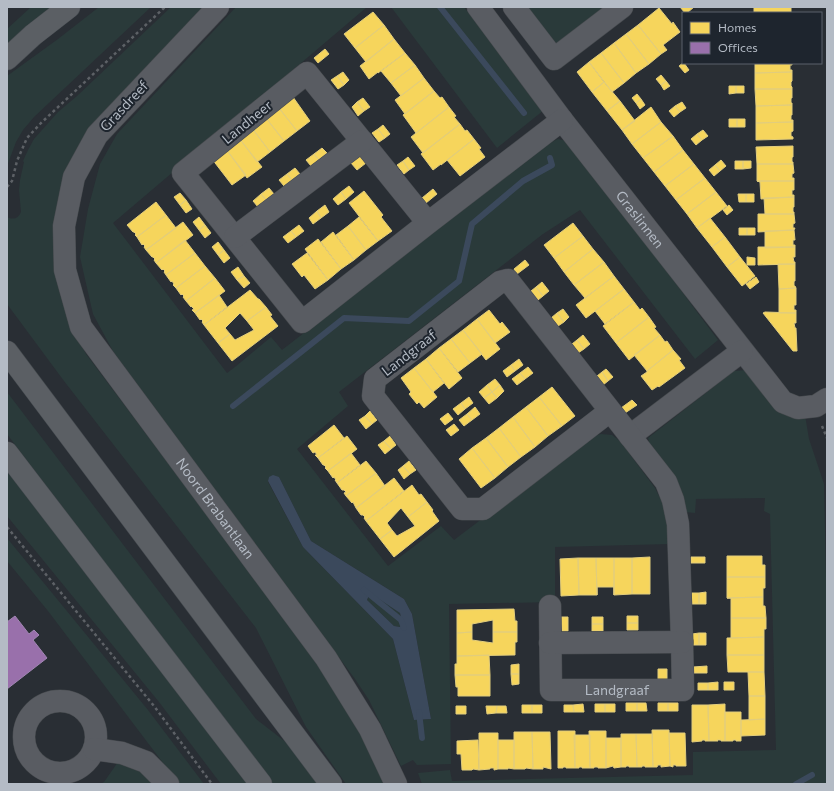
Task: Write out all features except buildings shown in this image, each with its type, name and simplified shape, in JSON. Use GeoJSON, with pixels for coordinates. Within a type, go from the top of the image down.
{"type":"FeatureCollection","features":[{"type":"Feature","properties":{"kind":"main road"},"geometry":{"type":"LineString","coordinates":[[7,59],[33,35],[69,7]]}},
{"type":"Feature","properties":{"kind":"main road"},"geometry":{"type":"LineString","coordinates":[[7,352],[331,784]]}},
{"type":"Feature","properties":{"kind":"main road"},"geometry":{"type":"LineString","coordinates":[[7,453],[261,784]]}},
{"type":"Feature","properties":{"kind":"street","name":"Grasdreef"},"geometry":{"type":"LineString","coordinates":[[64,226],[74,177],[97,135],[218,7]]}},
{"type":"Feature","properties":{"kind":"street","name":"Graslinnen"},"geometry":{"type":"LineString","coordinates":[[478,7],[562,120],[783,402],[798,408],[821,403]]}},
{"type":"Feature","properties":{"kind":"street"},"geometry":{"type":"LineString","coordinates":[[514,7],[554,60],[622,7]]}},
{"type":"Feature","properties":{"kind":"street","name":"Landheer"},"geometry":{"type":"LineString","coordinates":[[428,223],[307,73],[183,173],[302,322],[562,120]]}},
{"type":"Feature","properties":{"kind":"street"},"geometry":{"type":"LineString","coordinates":[[235,237],[362,141]]}},
{"type":"Feature","properties":{"kind":"street","name":"Noord Brabantlaan"},"geometry":{"type":"LineString","coordinates":[[64,226],[65,270],[81,327],[326,658],[370,729],[396,784]]}},
{"type":"Feature","properties":{"kind":"street","name":"Landgraaf"},"geometry":{"type":"LineString","coordinates":[[550,606],[551,690],[683,690],[678,524],[666,482],[508,280],[500,282],[375,379],[373,396],[462,508],[483,509],[610,411]]}},
{"type":"Feature","properties":{"kind":"street"},"geometry":{"type":"LineString","coordinates":[[630,436],[742,351]]}},
{"type":"Feature","properties":{"kind":"street"},"geometry":{"type":"LineString","coordinates":[[550,643],[682,642]]}},
{"type":"Feature","properties":{"kind":"street"},"geometry":{"type":"LineString","coordinates":[[58,701],[69,702],[80,707],[88,715],[94,726],[96,737],[94,749],[88,760],[78,768],[67,773],[55,773],[40,777],[27,752],[24,741],[24,730],[29,718],[36,710],[46,703],[58,701]]}},
{"type":"Feature","properties":{"kind":"street"},"geometry":{"type":"LineString","coordinates":[[94,749],[122,753],[146,762],[168,784]]}},
{"type":"Feature","properties":{"kind":"path"},"geometry":{"type":"LineString","coordinates":[[7,187],[12,181],[17,160],[27,138],[41,123],[165,7]]}},
{"type":"Feature","properties":{"kind":"path"},"geometry":{"type":"LineString","coordinates":[[7,527],[154,706],[212,784]]}},
{"type":"Feature","properties":{"kind":"shaded area"},"geometry":{"type":"Polygon","coordinates":[[[31,7],[51,7],[7,45],[7,29],[31,7]]]}},
{"type":"Feature","properties":{"kind":"shaded area"},"geometry":{"type":"Polygon","coordinates":[[[99,7],[151,7],[34,117],[23,130],[16,142],[7,166],[7,76],[99,7]]]}},
{"type":"Feature","properties":{"kind":"shaded area"},"geometry":{"type":"Polygon","coordinates":[[[171,7],[203,7],[105,111],[55,228],[54,249],[59,290],[69,321],[86,354],[289,624],[347,705],[385,784],[346,784],[306,727],[256,628],[64,381],[7,304],[7,217],[15,218],[21,212],[19,190],[23,161],[34,139],[58,112],[77,96],[171,7]]]}},
{"type":"Feature","properties":{"kind":"shaded area"},"geometry":{"type":"Polygon","coordinates":[[[236,7],[367,7],[113,223],[227,373],[271,337],[282,350],[547,144],[558,139],[571,142],[718,340],[695,359],[580,210],[543,234],[339,392],[348,406],[297,449],[388,566],[441,526],[454,540],[590,437],[601,434],[612,435],[620,441],[655,488],[667,512],[670,544],[555,547],[555,602],[449,604],[451,764],[417,765],[413,760],[401,766],[369,700],[355,679],[114,353],[93,314],[80,257],[88,209],[100,164],[117,134],[236,7]],[[269,477],[268,482],[303,547],[393,639],[414,720],[431,719],[412,614],[404,599],[311,541],[279,477],[269,477]]]}},
{"type":"Feature","properties":{"kind":"shaded area"},"geometry":{"type":"Polygon","coordinates":[[[391,7],[464,7],[544,110],[497,148],[391,7]]]}},
{"type":"Feature","properties":{"kind":"shaded area"},"geometry":{"type":"Polygon","coordinates":[[[523,7],[613,7],[559,48],[523,7]]]}},
{"type":"Feature","properties":{"kind":"shaded area"},"geometry":{"type":"Polygon","coordinates":[[[747,370],[805,415],[809,439],[824,484],[827,624],[827,784],[422,784],[418,773],[450,770],[452,781],[693,775],[693,752],[776,750],[770,514],[764,511],[765,498],[696,499],[695,513],[685,512],[652,453],[648,438],[734,371],[747,370]]]}},
{"type":"Feature","properties":{"kind":"shaded area"},"geometry":{"type":"Polygon","coordinates":[[[7,392],[256,719],[296,750],[321,784],[271,784],[7,434],[7,392]]]}},
{"type":"Feature","properties":{"kind":"shaded area"},"geometry":{"type":"Polygon","coordinates":[[[7,466],[253,784],[221,784],[159,702],[7,516],[7,466]]]}},
{"type":"Feature","properties":{"kind":"shaded area"},"geometry":{"type":"Polygon","coordinates":[[[7,538],[148,710],[204,784],[179,784],[48,611],[7,561],[7,538]]]}},
{"type":"Feature","properties":{"kind":"shaded area"},"geometry":{"type":"Polygon","coordinates":[[[371,593],[400,613],[402,622],[400,627],[394,626],[367,600],[371,593]]]}},
{"type":"Feature","properties":{"kind":"shaded area"},"geometry":{"type":"Polygon","coordinates":[[[121,747],[162,784],[100,784],[104,782],[118,762],[121,747]]]}},
{"type":"Feature","properties":{"kind":"water"},"geometry":{"type":"Polygon","coordinates":[[[273,475],[279,477],[311,541],[404,599],[412,614],[431,719],[414,720],[393,639],[303,547],[268,481],[269,477],[273,475]],[[370,593],[367,600],[394,626],[400,627],[402,622],[400,613],[370,593]]]}},
{"type":"Feature","properties":{"kind":"waterway"},"geometry":{"type":"LineString","coordinates":[[440,7],[524,113]]}},
{"type":"Feature","properties":{"kind":"waterway"},"geometry":{"type":"LineString","coordinates":[[233,406],[344,318],[409,321],[459,281],[472,224],[523,181],[552,165],[550,158]]}},
{"type":"Feature","properties":{"kind":"waterway"},"geometry":{"type":"LineString","coordinates":[[364,590],[401,620],[404,628]]}},
{"type":"Feature","properties":{"kind":"waterway"},"geometry":{"type":"LineString","coordinates":[[419,712],[422,738]]}},
{"type":"Feature","properties":{"kind":"waterway"},"geometry":{"type":"LineString","coordinates":[[796,784],[812,775]]}}]}
